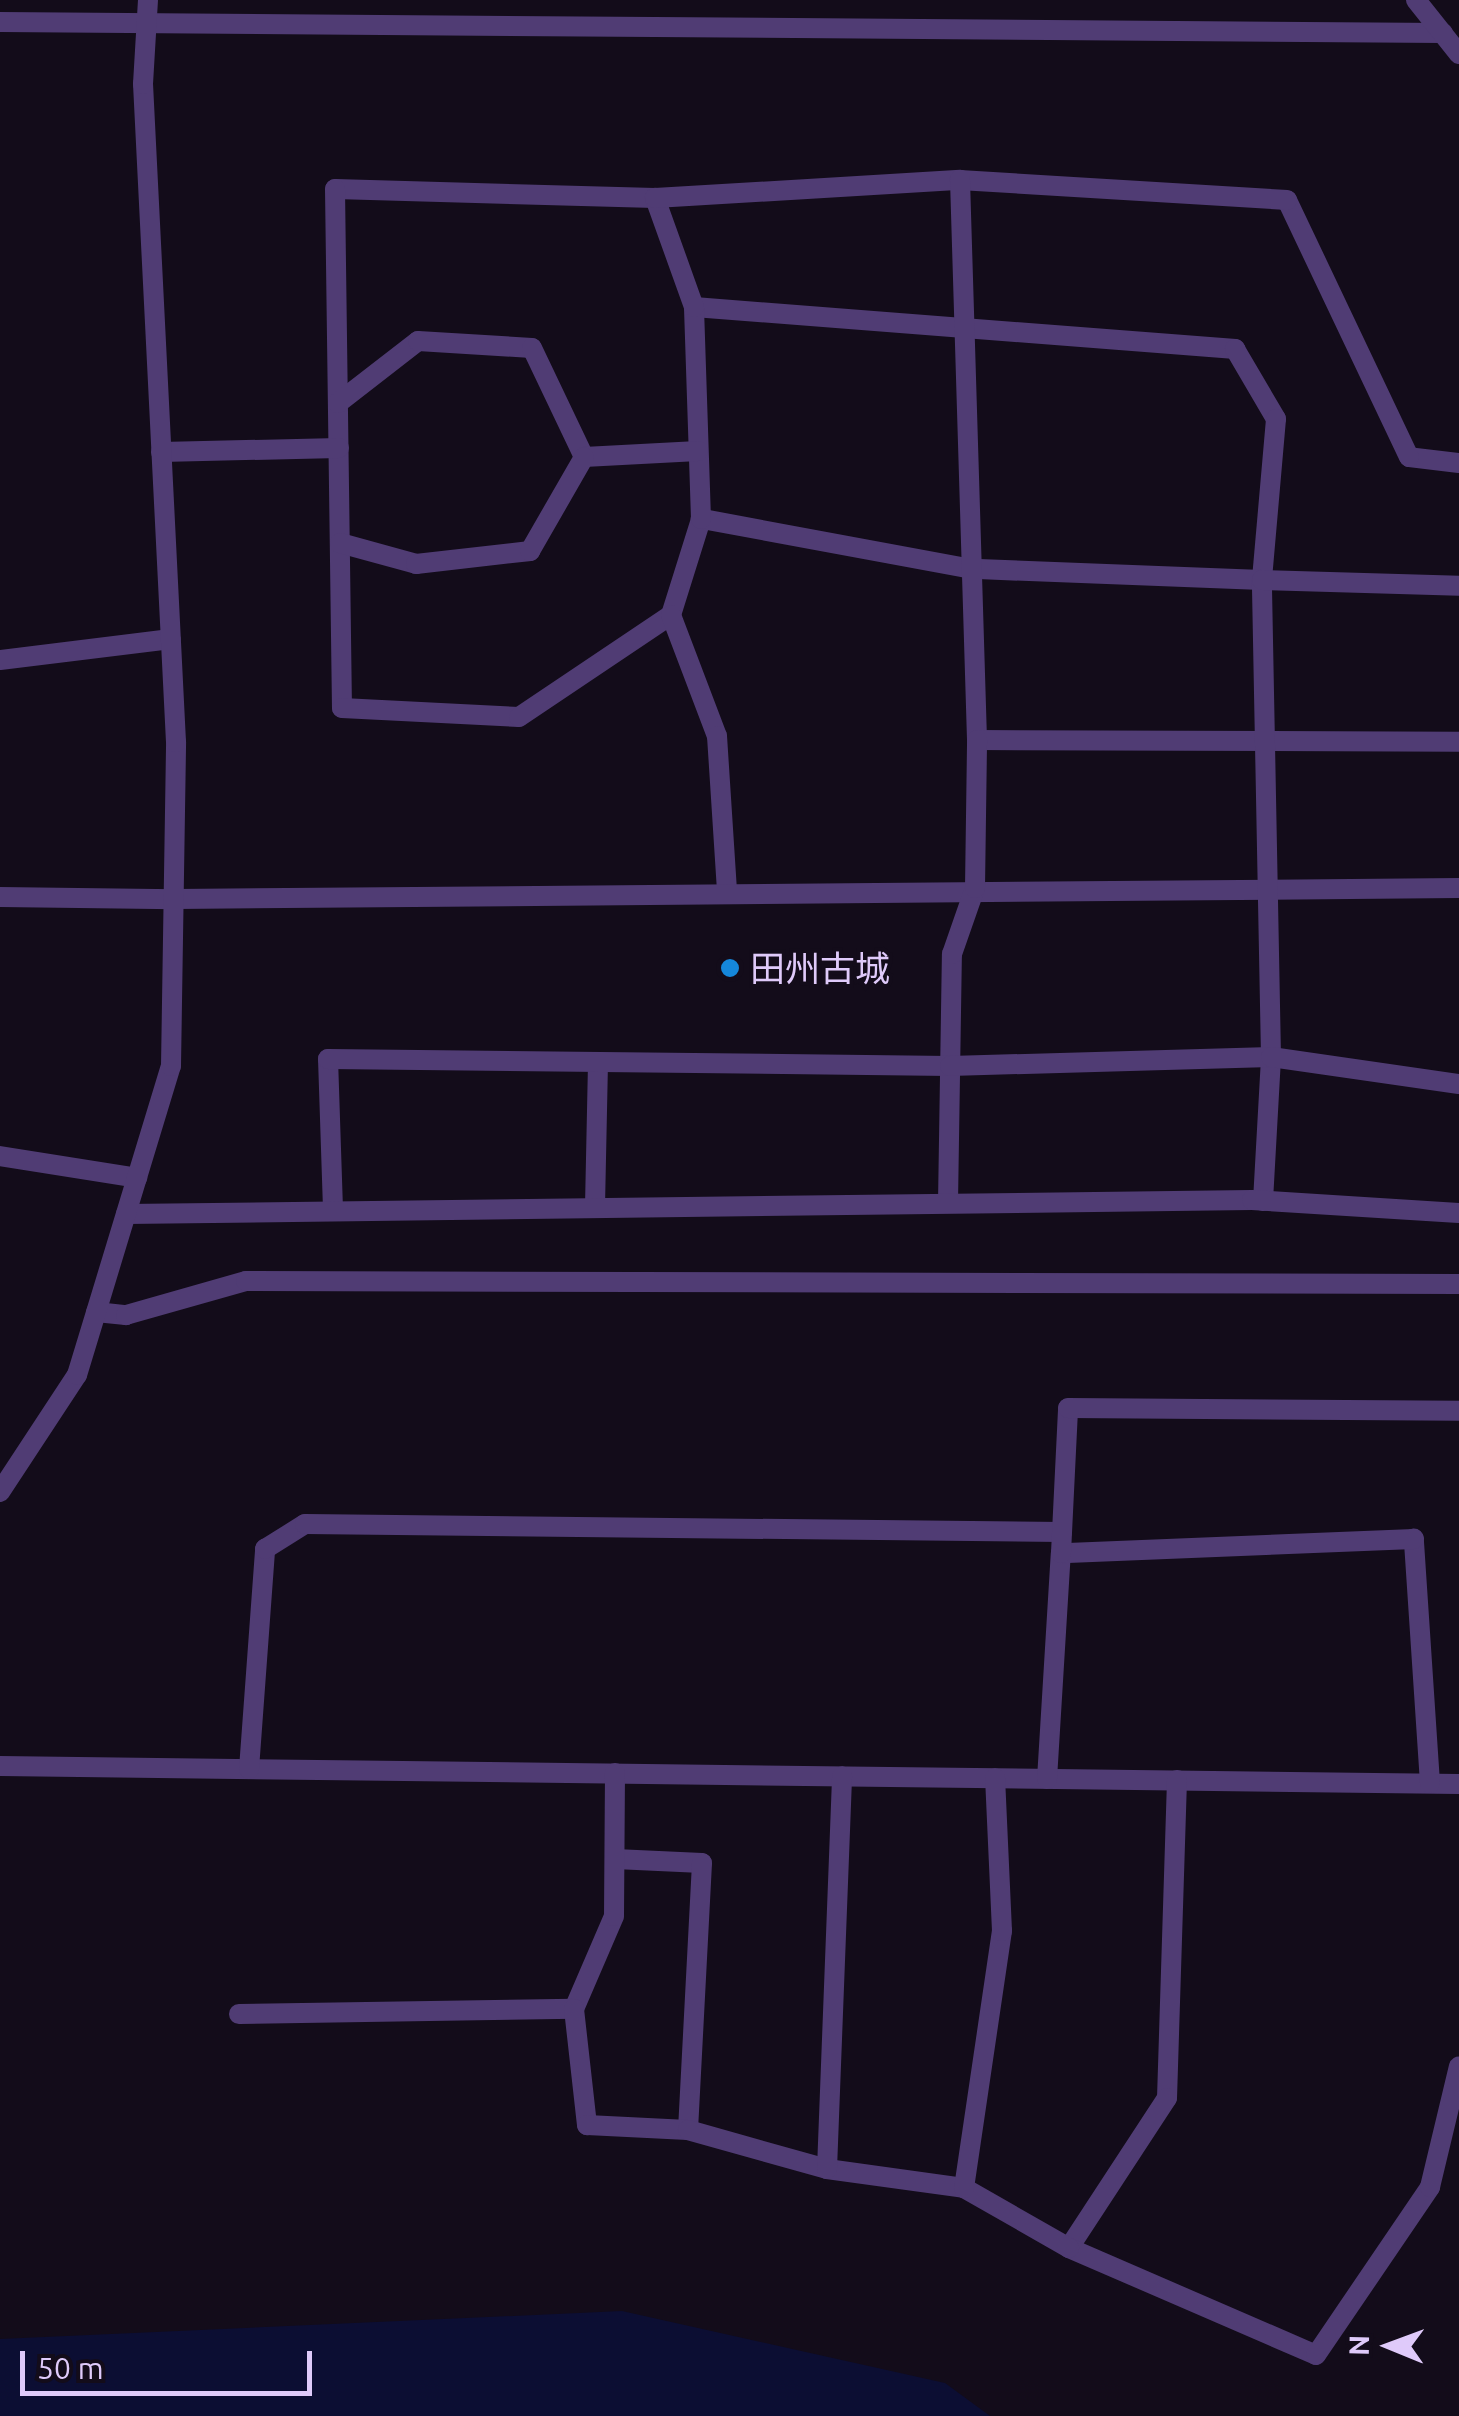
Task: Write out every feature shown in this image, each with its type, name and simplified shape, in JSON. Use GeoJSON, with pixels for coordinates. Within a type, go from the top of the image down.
{"type":"FeatureCollection","features":[{"type":"Feature","properties":{"kind":"street"},"geometry":{"type":"LineString","coordinates":[[0,1492],[77,1374],[172,1066],[176,899],[171,639],[144,24],[148,0]]}},
{"type":"Feature","properties":{"kind":"street"},"geometry":{"type":"LineString","coordinates":[[1416,0],[1459,54]]}},
{"type":"Feature","properties":{"kind":"street"},"geometry":{"type":"LineString","coordinates":[[0,22],[1443,34]]}},
{"type":"Feature","properties":{"kind":"street"},"geometry":{"type":"LineString","coordinates":[[948,1203],[952,954],[975,888],[977,740],[960,180]]}},
{"type":"Feature","properties":{"kind":"street"},"geometry":{"type":"LineString","coordinates":[[672,615],[519,717],[342,708],[336,189],[656,198],[960,180],[1286,200],[1409,457],[1459,464]]}},
{"type":"Feature","properties":{"kind":"street"},"geometry":{"type":"LineString","coordinates":[[656,198],[694,307],[701,519],[672,615],[717,736],[728,889]]}},
{"type":"Feature","properties":{"kind":"street"},"geometry":{"type":"LineString","coordinates":[[694,307],[965,332],[1235,349],[1276,419],[1262,580],[1271,1057],[1263,1201]]}},
{"type":"Feature","properties":{"kind":"street"},"geometry":{"type":"LineString","coordinates":[[338,404],[418,340],[532,348],[584,456]]}},
{"type":"Feature","properties":{"kind":"street"},"geometry":{"type":"LineString","coordinates":[[162,452],[339,448]]}},
{"type":"Feature","properties":{"kind":"street"},"geometry":{"type":"LineString","coordinates":[[584,456],[698,452]]}},
{"type":"Feature","properties":{"kind":"street"},"geometry":{"type":"LineString","coordinates":[[340,544],[416,564],[530,552],[584,456]]}},
{"type":"Feature","properties":{"kind":"street"},"geometry":{"type":"LineString","coordinates":[[701,519],[972,569],[1459,586]]}},
{"type":"Feature","properties":{"kind":"street"},"geometry":{"type":"LineString","coordinates":[[0,660],[171,639]]}},
{"type":"Feature","properties":{"kind":"street"},"geometry":{"type":"LineString","coordinates":[[977,740],[1459,742]]}},
{"type":"Feature","properties":{"kind":"street"},"geometry":{"type":"LineString","coordinates":[[0,897],[176,899],[728,889],[1459,888]]}},
{"type":"Feature","properties":{"kind":"street"},"geometry":{"type":"LineString","coordinates":[[333,1209],[328,1059],[950,1066],[1271,1057],[1459,1084]]}},
{"type":"Feature","properties":{"kind":"street"},"geometry":{"type":"LineString","coordinates":[[595,1206],[598,1062]]}},
{"type":"Feature","properties":{"kind":"street"},"geometry":{"type":"LineString","coordinates":[[0,1156],[137,1178]]}},
{"type":"Feature","properties":{"kind":"street"},"geometry":{"type":"LineString","coordinates":[[126,1214],[1263,1201],[1459,1213]]}},
{"type":"Feature","properties":{"kind":"street"},"geometry":{"type":"LineString","coordinates":[[96,1312],[126,1315],[246,1281],[1459,1284]]}},
{"type":"Feature","properties":{"kind":"street"},"geometry":{"type":"LineString","coordinates":[[1047,1779],[1068,1408],[1459,1412]]}},
{"type":"Feature","properties":{"kind":"street"},"geometry":{"type":"LineString","coordinates":[[249,1769],[265,1549],[305,1524],[1061,1542],[1414,1539],[1430,1784]]}},
{"type":"Feature","properties":{"kind":"street"},"geometry":{"type":"LineString","coordinates":[[0,1766],[1459,1784]]}},
{"type":"Feature","properties":{"kind":"street"},"geometry":{"type":"LineString","coordinates":[[615,1773],[614,1916],[574,2009],[587,2125],[688,2130],[827,2169],[964,2188],[1069,2248],[1316,2355],[1430,2187],[1459,2066]]}},
{"type":"Feature","properties":{"kind":"street"},"geometry":{"type":"LineString","coordinates":[[827,2169],[842,1776]]}},
{"type":"Feature","properties":{"kind":"street"},"geometry":{"type":"LineString","coordinates":[[964,2188],[1002,1931],[995,1778]]}},
{"type":"Feature","properties":{"kind":"street"},"geometry":{"type":"LineString","coordinates":[[1069,2248],[1168,2098],[1177,1780]]}},
{"type":"Feature","properties":{"kind":"street"},"geometry":{"type":"LineString","coordinates":[[615,1859],[702,1863],[688,2130]]}},
{"type":"Feature","properties":{"kind":"street"},"geometry":{"type":"LineString","coordinates":[[239,2014],[574,2009]]}},
{"type":"Feature","properties":{"kind":"shaded area"},"geometry":{"type":"Polygon","coordinates":[[[622,2311],[945,2383],[990,2416],[0,2416],[0,2339],[622,2311]]]}},
{"type":"Feature","properties":{"kind":"place","name":"田州古城"},"geometry":{"type":"Point","coordinates":[730,968]}}]}
